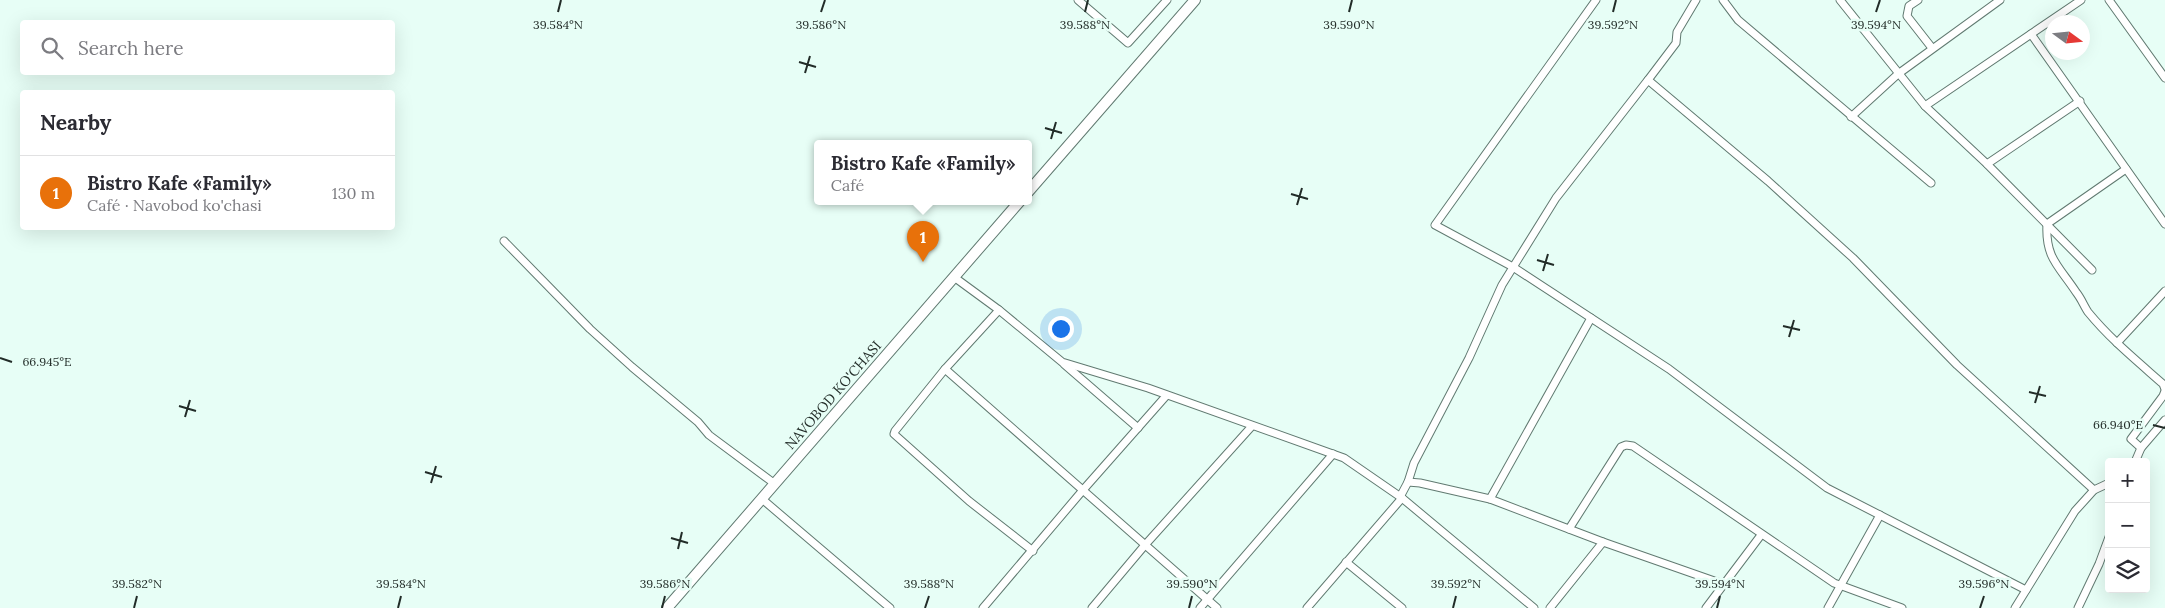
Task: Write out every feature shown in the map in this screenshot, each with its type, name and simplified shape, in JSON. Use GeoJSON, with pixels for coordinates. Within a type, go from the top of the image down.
{"type":"FeatureCollection","features":[{"type":"Feature","properties":{"kind":"street"},"geometry":{"type":"LineString","coordinates":[[1078,0],[1128,43],[1167,0]]}},
{"type":"Feature","properties":{"kind":"street"},"geometry":{"type":"LineString","coordinates":[[1032,187],[1195,0]]}},
{"type":"Feature","properties":{"kind":"street"},"geometry":{"type":"LineString","coordinates":[[1596,0],[1435,225],[1513,267],[1669,369],[1827,488],[2026,590]]}},
{"type":"Feature","properties":{"kind":"street"},"geometry":{"type":"LineString","coordinates":[[1307,608],[1401,497],[1414,463],[1469,358],[1502,285],[1556,198],[1676,43],[1677,32],[1696,0]]}},
{"type":"Feature","properties":{"kind":"street"},"geometry":{"type":"LineString","coordinates":[[1723,0],[1738,20],[1931,183]]}},
{"type":"Feature","properties":{"kind":"street"},"geometry":{"type":"LineString","coordinates":[[1840,0],[1925,106],[1987,164],[2092,270]]}},
{"type":"Feature","properties":{"kind":"street"},"geometry":{"type":"LineString","coordinates":[[1918,0],[1909,6],[1907,16],[1932,48]]}},
{"type":"Feature","properties":{"kind":"street"},"geometry":{"type":"LineString","coordinates":[[1851,117],[1898,74],[2000,0]]}},
{"type":"Feature","properties":{"kind":"street"},"geometry":{"type":"LineString","coordinates":[[1925,106],[2081,0]]}},
{"type":"Feature","properties":{"kind":"street"},"geometry":{"type":"LineString","coordinates":[[2109,0],[2165,78]]}},
{"type":"Feature","properties":{"kind":"street"},"geometry":{"type":"LineString","coordinates":[[2031,34],[2165,224]]}},
{"type":"Feature","properties":{"kind":"street"},"geometry":{"type":"LineString","coordinates":[[1648,80],[1768,181],[1853,258],[1957,365],[2094,490]]}},
{"type":"Feature","properties":{"kind":"street"},"geometry":{"type":"LineString","coordinates":[[1987,164],[2080,101]]}},
{"type":"Feature","properties":{"kind":"street"},"geometry":{"type":"LineString","coordinates":[[2126,169],[2047,224],[2046,234],[2050,256],[2088,311],[2117,343],[2163,384],[2165,390],[2163,396],[2131,438],[2141,448]]}},
{"type":"Feature","properties":{"kind":"street","name":"NAVOBOD KO'CHASI"},"geometry":{"type":"LineString","coordinates":[[667,608],[1017,205]]}},
{"type":"Feature","properties":{"kind":"street"},"geometry":{"type":"LineString","coordinates":[[504,241],[590,329],[632,367],[710,434],[775,484]]}},
{"type":"Feature","properties":{"kind":"street"},"geometry":{"type":"LineString","coordinates":[[954,277],[999,310],[1138,428]]}},
{"type":"Feature","properties":{"kind":"street"},"geometry":{"type":"LineString","coordinates":[[2117,343],[2165,291]]}},
{"type":"Feature","properties":{"kind":"street"},"geometry":{"type":"LineString","coordinates":[[999,310],[945,369],[895,430],[894,434],[969,501],[1033,550]]}},
{"type":"Feature","properties":{"kind":"street"},"geometry":{"type":"LineString","coordinates":[[1490,499],[1590,318]]}},
{"type":"Feature","properties":{"kind":"street"},"geometry":{"type":"LineString","coordinates":[[1062,362],[1344,458],[1401,497],[1534,608]]}},
{"type":"Feature","properties":{"kind":"street"},"geometry":{"type":"LineString","coordinates":[[945,369],[1217,608]]}},
{"type":"Feature","properties":{"kind":"street"},"geometry":{"type":"LineString","coordinates":[[983,608],[1166,396]]}},
{"type":"Feature","properties":{"kind":"street"},"geometry":{"type":"LineString","coordinates":[[2136,458],[2141,448],[2165,420]]}},
{"type":"Feature","properties":{"kind":"street"},"geometry":{"type":"LineString","coordinates":[[1092,608],[1145,545],[1252,426]]}},
{"type":"Feature","properties":{"kind":"street"},"geometry":{"type":"LineString","coordinates":[[1569,529],[1621,447],[1626,445],[1633,446],[1834,583],[1902,608]]}},
{"type":"Feature","properties":{"kind":"street"},"geometry":{"type":"LineString","coordinates":[[1200,608],[1333,454]]}},
{"type":"Feature","properties":{"kind":"street"},"geometry":{"type":"LineString","coordinates":[[1408,482],[1490,499],[1603,542],[1723,584]]}},
{"type":"Feature","properties":{"kind":"street"},"geometry":{"type":"LineString","coordinates":[[2015,608],[2075,511],[2094,490],[2105,484]]}},
{"type":"Feature","properties":{"kind":"street"},"geometry":{"type":"LineString","coordinates":[[762,498],[890,608]]}},
{"type":"Feature","properties":{"kind":"street"},"geometry":{"type":"LineString","coordinates":[[1828,608],[1880,515]]}},
{"type":"Feature","properties":{"kind":"street"},"geometry":{"type":"LineString","coordinates":[[1706,608],[1761,535]]}},
{"type":"Feature","properties":{"kind":"street"},"geometry":{"type":"LineString","coordinates":[[1550,608],[1603,542]]}},
{"type":"Feature","properties":{"kind":"street"},"geometry":{"type":"LineString","coordinates":[[2078,608],[2105,548]]}},
{"type":"Feature","properties":{"kind":"street"},"geometry":{"type":"LineString","coordinates":[[1346,562],[1402,608]]}},
{"type":"Feature","properties":{"kind":"place","name":"Bistro Kafe «Family»"},"geometry":{"type":"Point","coordinates":[923,262]}}]}
